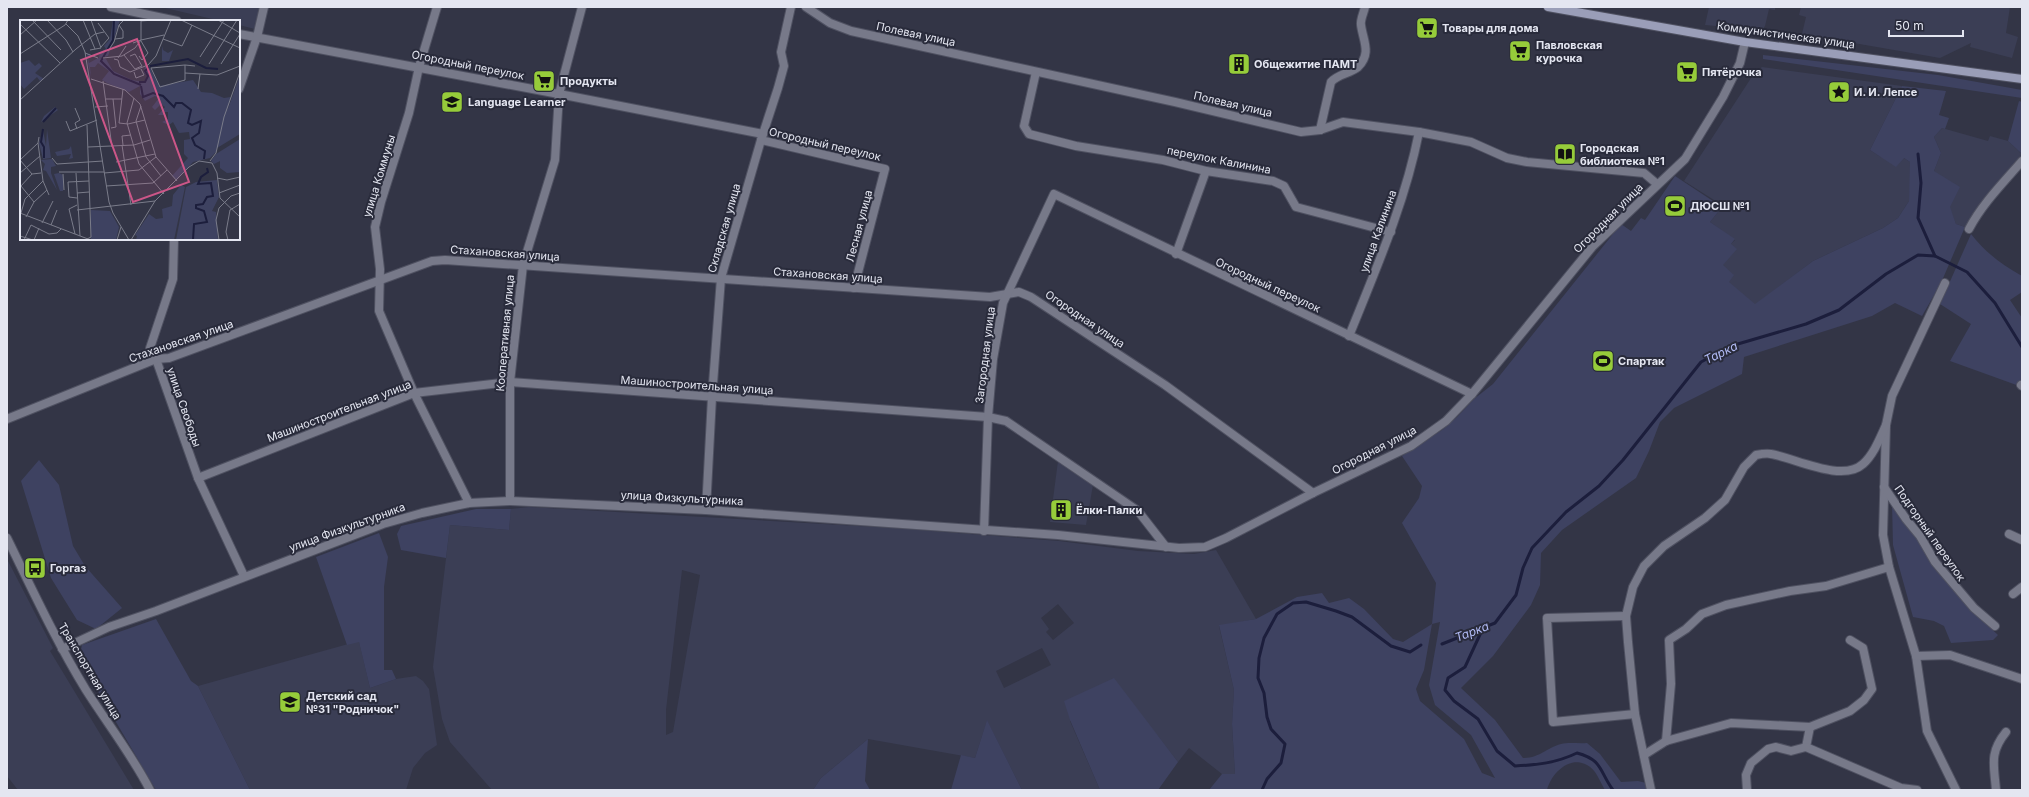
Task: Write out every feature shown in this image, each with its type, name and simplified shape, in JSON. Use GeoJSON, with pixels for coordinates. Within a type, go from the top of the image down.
{"type":"FeatureCollection","features":[{"type":"Feature","properties":{"kind":"main road","name":"Коммунистическая улица"},"geometry":{"type":"LineString","coordinates":[[1548,7],[1745,42],[2022,79]]}},
{"type":"Feature","properties":{"kind":"street"},"geometry":{"type":"LineString","coordinates":[[240,86],[257,37],[264,7]]}},
{"type":"Feature","properties":{"kind":"street","name":"улица Коммуны"},"geometry":{"type":"LineString","coordinates":[[437,7],[419,67],[409,113],[381,202],[375,227],[380,268],[379,311],[414,393],[469,503]]}},
{"type":"Feature","properties":{"kind":"street","name":"Кооперативная улица"},"geometry":{"type":"LineString","coordinates":[[510,501],[510,382],[523,265],[555,160],[559,94],[582,7]]}},
{"type":"Feature","properties":{"kind":"street","name":"Складская улица"},"geometry":{"type":"LineString","coordinates":[[706,510],[712,398],[721,278],[784,66],[781,52],[791,7]]}},
{"type":"Feature","properties":{"kind":"street","name":"Полевая улица"},"geometry":{"type":"LineString","coordinates":[[806,7],[830,22],[851,32],[1301,132],[1320,130],[1343,122],[1419,132],[1471,142],[1507,158],[1527,162],[1644,174],[1657,184]]}},
{"type":"Feature","properties":{"kind":"street"},"geometry":{"type":"LineString","coordinates":[[1320,130],[1331,82],[1336,76],[1357,67],[1364,59],[1367,47],[1360,24],[1365,7]]}},
{"type":"Feature","properties":{"kind":"street"},"geometry":{"type":"LineString","coordinates":[[116,8],[172,20]]}},
{"type":"Feature","properties":{"kind":"street","name":"Огородный переулок"},"geometry":{"type":"LineString","coordinates":[[240,34],[559,94],[762,137],[885,169]]}},
{"type":"Feature","properties":{"kind":"street","name":"Огородная улица"},"geometry":{"type":"LineString","coordinates":[[1005,295],[1019,292],[1043,304],[1165,385],[1313,493],[1411,446],[1446,421],[1472,394],[1593,246],[1657,184],[1686,159],[1740,63],[1745,42]]}},
{"type":"Feature","properties":{"kind":"street","name":"переулок Калинина"},"geometry":{"type":"LineString","coordinates":[[1036,72],[1024,126],[1029,134],[1076,146],[1163,160],[1206,171],[1273,181],[1284,186],[1296,207],[1391,232]]}},
{"type":"Feature","properties":{"kind":"street","name":"улица Калинина"},"geometry":{"type":"LineString","coordinates":[[1349,336],[1391,232],[1412,168],[1419,132]]}},
{"type":"Feature","properties":{"kind":"street"},"geometry":{"type":"LineString","coordinates":[[1969,229],[1974,220],[2022,161]]}},
{"type":"Feature","properties":{"kind":"street","name":"Лесная улица"},"geometry":{"type":"LineString","coordinates":[[854,288],[885,169]]}},
{"type":"Feature","properties":{"kind":"street"},"geometry":{"type":"LineString","coordinates":[[1176,254],[1206,171]]}},
{"type":"Feature","properties":{"kind":"street","name":"Огородный переулок"},"geometry":{"type":"LineString","coordinates":[[1054,194],[1176,254],[1472,394]]}},
{"type":"Feature","properties":{"kind":"street","name":"Загородная улица"},"geometry":{"type":"LineString","coordinates":[[984,531],[988,417],[993,359],[1005,295],[1054,194]]}},
{"type":"Feature","properties":{"kind":"street","name":"улица Свободы"},"geometry":{"type":"LineString","coordinates":[[174,240],[173,279],[150,348],[156,359],[198,478],[244,576]]}},
{"type":"Feature","properties":{"kind":"street","name":"Стахановская улица"},"geometry":{"type":"LineString","coordinates":[[7,419],[156,359],[169,358],[379,282],[432,261],[445,260],[523,265],[990,297],[1005,295]]}},
{"type":"Feature","properties":{"kind":"street"},"geometry":{"type":"LineString","coordinates":[[1945,283],[1892,396],[1886,425],[1883,484],[1883,534],[1889,568],[1916,656],[1927,731],[1956,790]]}},
{"type":"Feature","properties":{"kind":"street","name":"Машиностроительная улица"},"geometry":{"type":"LineString","coordinates":[[198,478],[414,393],[510,382],[712,398],[988,417],[1006,421],[1138,511],[1166,547]]}},
{"type":"Feature","properties":{"kind":"street"},"geometry":{"type":"LineString","coordinates":[[1651,790],[1635,714],[1626,616],[1633,587],[1644,566],[1664,546],[1705,518],[1724,500],[1744,467],[1756,455],[1770,454],[1817,467],[1840,471],[1852,470],[1863,464],[1873,451],[1886,425]]}},
{"type":"Feature","properties":{"kind":"street","name":"Подгорный переулок"},"geometry":{"type":"LineString","coordinates":[[1883,484],[1888,495],[1920,536],[1935,562],[1974,608],[1995,626]]}},
{"type":"Feature","properties":{"kind":"street","name":"улица Физкультурника"},"geometry":{"type":"LineString","coordinates":[[62,649],[109,627],[156,611],[383,524],[422,512],[469,503],[510,501],[706,510],[984,531],[1058,535],[1166,547],[1192,548],[1205,546],[1226,538],[1313,493]]}},
{"type":"Feature","properties":{"kind":"street"},"geometry":{"type":"LineString","coordinates":[[2009,534],[2022,540]]}},
{"type":"Feature","properties":{"kind":"street","name":"Транспортная улица"},"geometry":{"type":"LineString","coordinates":[[7,538],[62,649],[87,691],[142,773],[150,790]]}},
{"type":"Feature","properties":{"kind":"street"},"geometry":{"type":"LineString","coordinates":[[1666,741],[1671,684],[1669,640],[1686,629],[1702,614],[1726,606],[1790,591],[1826,586],[1889,568]]}},
{"type":"Feature","properties":{"kind":"street"},"geometry":{"type":"LineString","coordinates":[[2013,594],[2022,587]]}},
{"type":"Feature","properties":{"kind":"street"},"geometry":{"type":"LineString","coordinates":[[1626,616],[1547,618],[1553,722],[1635,714]]}},
{"type":"Feature","properties":{"kind":"street"},"geometry":{"type":"LineString","coordinates":[[1644,756],[1666,741],[1731,723],[1810,727],[1850,711],[1864,700],[1872,689],[1863,648],[1850,640]]}},
{"type":"Feature","properties":{"kind":"street"},"geometry":{"type":"LineString","coordinates":[[1916,656],[1950,655],[2022,679]]}},
{"type":"Feature","properties":{"kind":"street"},"geometry":{"type":"LineString","coordinates":[[1806,746],[1810,727]]}},
{"type":"Feature","properties":{"kind":"street"},"geometry":{"type":"LineString","coordinates":[[1996,790],[1993,758],[1996,744],[2006,732]]}},
{"type":"Feature","properties":{"kind":"street"},"geometry":{"type":"LineString","coordinates":[[1747,790],[1746,775],[1751,764],[1768,749],[1776,747],[1791,751],[1806,746],[1901,788],[1917,790]]}},
{"type":"Feature","properties":{"kind":"shaded area"},"geometry":{"type":"Polygon","coordinates":[[[161,7],[260,7],[255,29],[240,25],[240,20],[217,20],[161,7]]]}},
{"type":"Feature","properties":{"kind":"shaded area"},"geometry":{"type":"Polygon","coordinates":[[[1709,7],[1775,7],[1775,10],[1769,9],[1765,26],[1762,30],[1705,25],[1709,7]]]}},
{"type":"Feature","properties":{"kind":"shaded area"},"geometry":{"type":"Polygon","coordinates":[[[1801,7],[2010,7],[2006,33],[2018,37],[2012,58],[1970,47],[1971,43],[1940,58],[1802,34],[1806,17],[1799,15],[1801,7]]]}},
{"type":"Feature","properties":{"kind":"shaded area"},"geometry":{"type":"Polygon","coordinates":[[[1763,55],[1938,75],[2022,90],[2022,98],[1763,59],[1763,55]]]}},
{"type":"Feature","properties":{"kind":"shaded area"},"geometry":{"type":"Polygon","coordinates":[[[1762,67],[1902,86],[1870,150],[1881,157],[1904,158],[1910,162],[1911,176],[1909,201],[1898,218],[1883,228],[1813,261],[1755,305],[1728,282],[1722,265],[1731,244],[1735,240],[1710,222],[1722,207],[1714,200],[1684,181],[1755,72],[1762,67]]]}},
{"type":"Feature","properties":{"kind":"shaded area"},"geometry":{"type":"Polygon","coordinates":[[[1902,86],[1946,91],[1939,115],[1949,118],[1945,129],[1942,128],[1934,137],[1941,153],[1934,171],[1960,187],[1950,207],[1956,224],[1965,227],[1941,283],[1922,316],[1895,303],[1872,316],[1744,357],[1742,374],[1674,408],[1660,422],[1649,451],[1636,478],[1562,530],[1541,553],[1540,585],[1531,605],[1493,656],[1461,688],[1495,720],[1523,758],[1539,755],[1561,744],[1587,743],[1600,754],[1621,782],[1638,781],[1646,783],[1646,790],[1605,790],[1590,767],[1574,762],[1567,764],[1557,772],[1552,778],[1547,790],[1209,790],[1222,774],[1235,774],[1232,724],[1234,690],[1219,625],[1256,619],[1297,597],[1322,593],[1329,603],[1349,598],[1364,609],[1393,639],[1403,642],[1432,624],[1436,583],[1402,523],[1419,498],[1422,486],[1402,456],[1442,430],[1474,399],[1493,384],[1621,224],[1631,231],[1641,218],[1645,220],[1675,176],[1722,207],[1710,222],[1735,239],[1731,244],[1737,249],[1723,265],[1734,275],[1729,282],[1755,304],[1813,261],[1883,228],[1898,218],[1909,201],[1910,162],[1904,158],[1896,167],[1870,150],[1902,86]],[[1440,622],[1432,624],[1424,670],[1416,689],[1420,701],[1464,739],[1482,773],[1495,778],[1471,735],[1435,705],[1429,685],[1440,622]]]}},
{"type":"Feature","properties":{"kind":"shaded area"},"geometry":{"type":"Polygon","coordinates":[[[2019,101],[2022,102],[2022,154],[2008,141],[2019,101]]]}},
{"type":"Feature","properties":{"kind":"shaded area"},"geometry":{"type":"Polygon","coordinates":[[[1942,128],[1988,141],[1990,136],[2008,141],[2022,154],[1965,227],[1956,224],[1934,171],[1941,153],[1934,137],[1942,128]]]}},
{"type":"Feature","properties":{"kind":"shaded area"},"geometry":{"type":"Polygon","coordinates":[[[1971,234],[1994,258],[2022,276],[2022,292],[2010,300],[2022,318],[2022,387],[1950,361],[1971,324],[1940,304],[1971,234]]]}},
{"type":"Feature","properties":{"kind":"shaded area"},"geometry":{"type":"Polygon","coordinates":[[[39,460],[59,485],[73,546],[85,566],[122,608],[96,629],[77,620],[51,578],[21,481],[39,460]]]}},
{"type":"Feature","properties":{"kind":"shaded area"},"geometry":{"type":"Polygon","coordinates":[[[1058,461],[1093,485],[1086,525],[1050,522],[1058,461]]]}},
{"type":"Feature","properties":{"kind":"shaded area"},"geometry":{"type":"Polygon","coordinates":[[[1892,503],[1918,538],[1933,567],[1972,611],[1998,635],[1993,640],[1951,643],[1944,626],[1934,621],[1913,617],[1893,545],[1892,503]]]}},
{"type":"Feature","properties":{"kind":"shaded area"},"geometry":{"type":"Polygon","coordinates":[[[529,507],[893,528],[1059,541],[1138,551],[1194,554],[1216,550],[1256,619],[1219,626],[1234,690],[1232,725],[1235,774],[1222,774],[1189,748],[1178,762],[1157,735],[1070,721],[1100,790],[1022,790],[987,721],[975,758],[868,739],[821,778],[813,790],[492,790],[450,742],[442,719],[433,667],[450,525],[509,530],[511,509],[529,507]],[[682,570],[666,710],[666,735],[673,732],[700,575],[682,570]],[[1058,604],[1041,618],[1049,629],[1046,632],[1053,640],[1074,623],[1058,604]],[[1042,648],[996,671],[1004,688],[1051,665],[1042,648]]]}},
{"type":"Feature","properties":{"kind":"shaded area"},"geometry":{"type":"Polygon","coordinates":[[[476,509],[511,509],[509,530],[450,525],[446,558],[401,550],[397,534],[401,526],[476,509]]]}},
{"type":"Feature","properties":{"kind":"shaded area"},"geometry":{"type":"Polygon","coordinates":[[[379,533],[388,557],[384,587],[384,670],[392,670],[396,679],[370,688],[359,642],[347,645],[316,557],[379,533]]]}},
{"type":"Feature","properties":{"kind":"shaded area"},"geometry":{"type":"Polygon","coordinates":[[[7,559],[53,648],[50,651],[134,790],[18,790],[7,776],[7,559]]]}},
{"type":"Feature","properties":{"kind":"shaded area"},"geometry":{"type":"Polygon","coordinates":[[[156,619],[191,681],[198,686],[250,790],[156,790],[79,659],[82,645],[156,619]]]}},
{"type":"Feature","properties":{"kind":"shaded area","name":"Детский сад №31 \"Родничок\""},"geometry":{"type":"Polygon","coordinates":[[[359,641],[370,688],[396,679],[416,676],[423,681],[429,689],[437,745],[425,753],[413,768],[406,790],[250,790],[198,686],[359,641]]]}},
{"type":"Feature","properties":{"kind":"shaded area"},"geometry":{"type":"Polygon","coordinates":[[[1114,678],[1178,762],[1158,790],[1100,790],[1070,720],[1064,701],[1114,678]]]}},
{"type":"Feature","properties":{"kind":"shaded area"},"geometry":{"type":"Polygon","coordinates":[[[987,720],[1022,790],[951,790],[961,755],[975,758],[987,720]]]}},
{"type":"Feature","properties":{"kind":"shaded area"},"geometry":{"type":"Polygon","coordinates":[[[868,739],[865,781],[870,790],[813,790],[821,778],[868,739]]]}},
{"type":"Feature","properties":{"kind":"waterway"},"geometry":{"type":"LineString","coordinates":[[1918,154],[1921,183],[1918,218],[1935,256]]}},
{"type":"Feature","properties":{"kind":"waterway","name":"Тарка"},"geometry":{"type":"LineString","coordinates":[[1442,644],[1495,623],[1516,595],[1523,568],[1532,548],[1566,512],[1599,486],[1623,460],[1701,362],[1731,346],[1806,324],[1839,310],[1886,274],[1918,255],[1935,256],[1967,272],[1995,303],[2022,347]]}},
{"type":"Feature","properties":{"kind":"waterway","name":"Тарка"},"geometry":{"type":"LineString","coordinates":[[1262,790],[1267,779],[1281,763],[1285,744],[1271,729],[1267,717],[1264,693],[1258,678],[1259,658],[1264,638],[1277,614],[1293,603],[1306,602],[1352,617],[1391,646],[1410,652],[1421,645]]}},
{"type":"Feature","properties":{"kind":"waterway"},"geometry":{"type":"LineString","coordinates":[[1483,628],[1465,667],[1448,678],[1445,690],[1454,701],[1478,719],[1497,751],[1515,766],[1546,763],[1577,753],[1592,759],[1600,767],[1613,790]]}},
{"type":"Feature","properties":{"kind":"place","name":"Товары для дома"},"geometry":{"type":"Point","coordinates":[1427,28]}},
{"type":"Feature","properties":{"kind":"place","name":"Павловская курочка"},"geometry":{"type":"Point","coordinates":[1520,51]}},
{"type":"Feature","properties":{"kind":"place","name":"Общежитие ПАМТ"},"geometry":{"type":"Point","coordinates":[1239,64]}},
{"type":"Feature","properties":{"kind":"place","name":"Пятёрочка"},"geometry":{"type":"Point","coordinates":[1687,72]}},
{"type":"Feature","properties":{"kind":"place","name":"Продукты"},"geometry":{"type":"Point","coordinates":[544,81]}},
{"type":"Feature","properties":{"kind":"place","name":"И. И. Лепсе"},"geometry":{"type":"Point","coordinates":[1839,92]}},
{"type":"Feature","properties":{"kind":"place","name":"Language Learner"},"geometry":{"type":"Point","coordinates":[452,102]}},
{"type":"Feature","properties":{"kind":"place","name":"Городская библиотека №1"},"geometry":{"type":"Point","coordinates":[1565,154]}},
{"type":"Feature","properties":{"kind":"place","name":"ДЮСШ №1"},"geometry":{"type":"Point","coordinates":[1675,206]}},
{"type":"Feature","properties":{"kind":"place","name":"Спартак"},"geometry":{"type":"Point","coordinates":[1603,361]}},
{"type":"Feature","properties":{"kind":"place","name":"Ёлки-Палки"},"geometry":{"type":"Point","coordinates":[1061,510]}},
{"type":"Feature","properties":{"kind":"place","name":"Горгаз"},"geometry":{"type":"Point","coordinates":[35,568]}},
{"type":"Feature","properties":{"kind":"place","name":"Детский сад №31 \"Родничок\""},"geometry":{"type":"Point","coordinates":[290,702]}}]}
